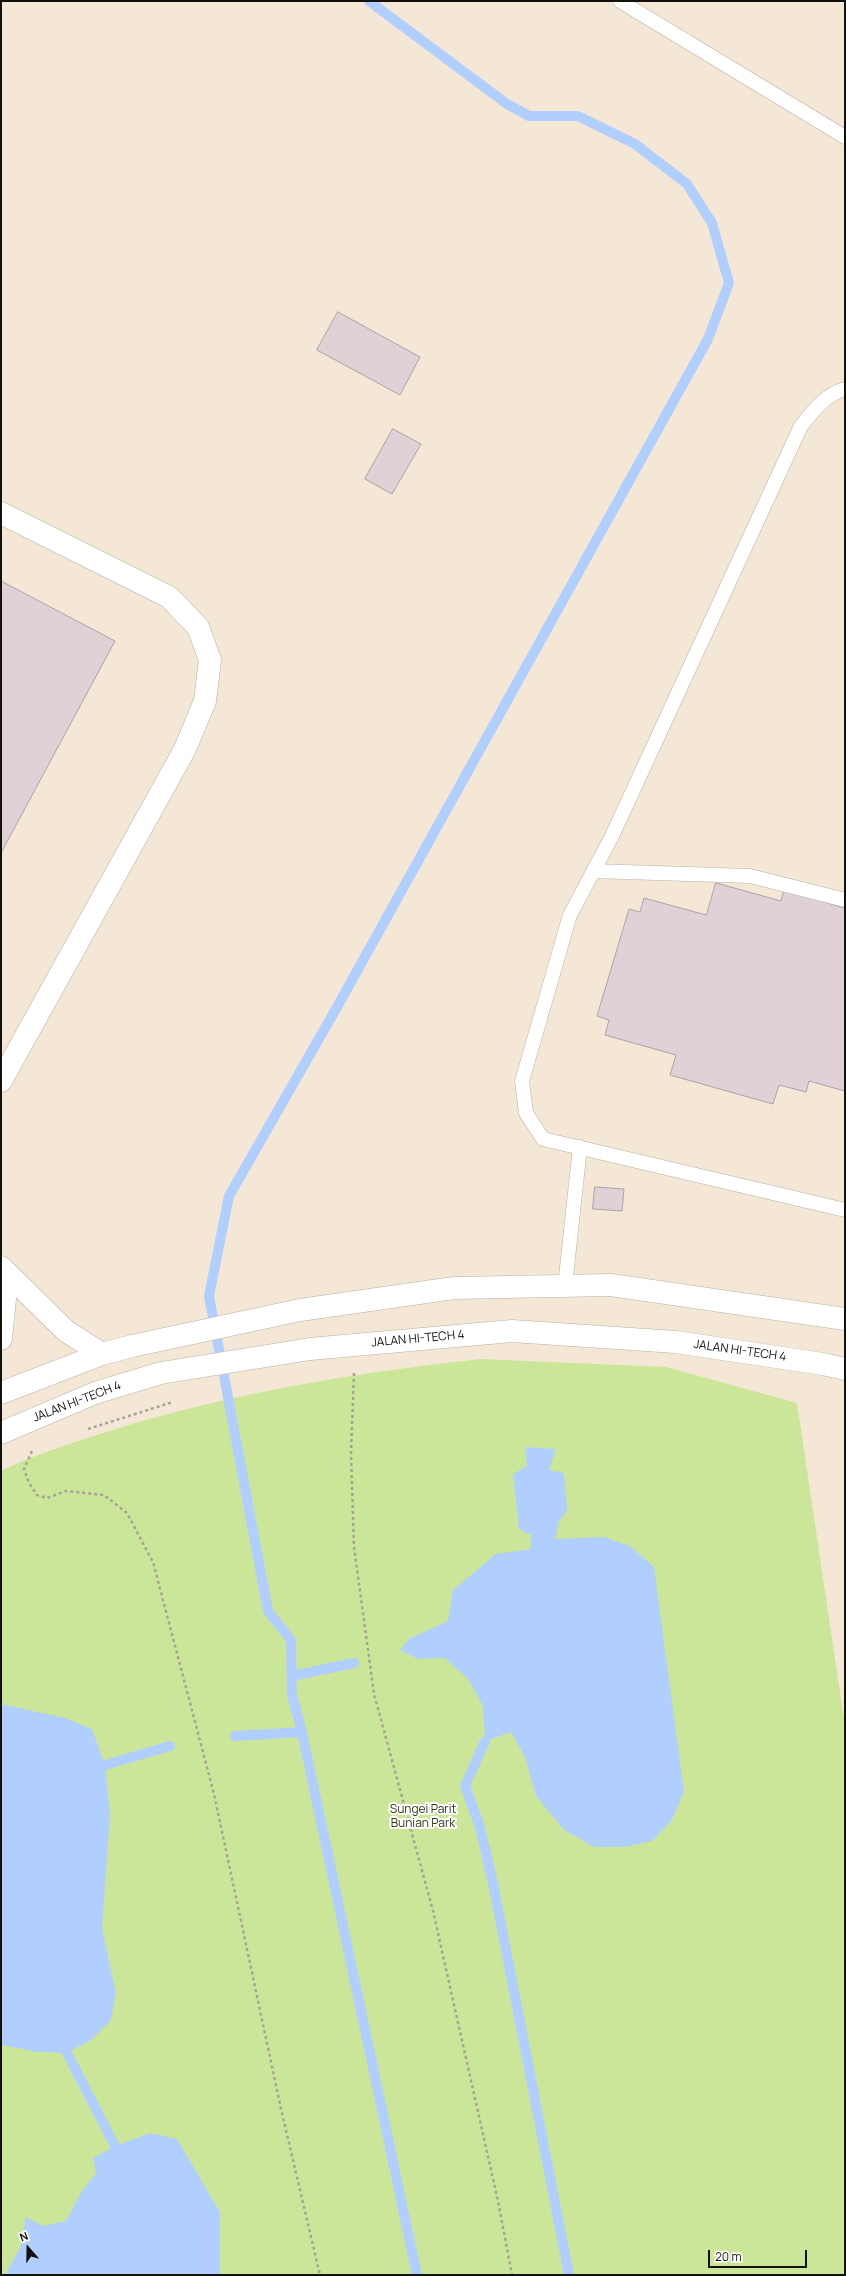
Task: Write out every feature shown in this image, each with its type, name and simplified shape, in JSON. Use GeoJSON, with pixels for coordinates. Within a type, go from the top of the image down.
{"type":"FeatureCollection","features":[{"type":"Feature","properties":{"kind":"street"},"geometry":{"type":"LineString","coordinates":[[1,512],[169,597],[198,627],[210,660],[205,701],[185,749],[1,1081]]}},
{"type":"Feature","properties":{"kind":"street"},"geometry":{"type":"LineString","coordinates":[[1,1267],[66,1331],[102,1354]]}},
{"type":"Feature","properties":{"kind":"street"},"geometry":{"type":"LineString","coordinates":[[1,1393],[102,1354],[132,1346],[300,1310],[454,1288],[611,1285],[845,1319]]}},
{"type":"Feature","properties":{"kind":"street"},"geometry":{"type":"LineString","coordinates":[[1,1292],[5,1300],[1,1340]]}},
{"type":"Feature","properties":{"kind":"street","name":"JALAN HI-TECH 4"},"geometry":{"type":"LineString","coordinates":[[1,1433],[95,1393],[161,1373],[310,1349],[512,1331],[676,1342],[824,1364],[845,1369]]}},
{"type":"Feature","properties":{"kind":"lane"},"geometry":{"type":"LineString","coordinates":[[620,1],[845,137]]}},
{"type":"Feature","properties":{"kind":"lane"},"geometry":{"type":"LineString","coordinates":[[845,389],[838,391],[818,406],[800,426],[612,836],[570,915],[522,1081],[526,1112],[542,1139],[845,1210]]}},
{"type":"Feature","properties":{"kind":"lane"},"geometry":{"type":"LineString","coordinates":[[593,871],[750,876],[845,900]]}},
{"type":"Feature","properties":{"kind":"lane"},"geometry":{"type":"LineString","coordinates":[[565,1286],[580,1147]]}},
{"type":"Feature","properties":{"kind":"path"},"geometry":{"type":"LineString","coordinates":[[354,1366],[355,1392],[351,1454],[354,1547],[374,1694],[433,1910],[498,2200],[512,2275]]}},
{"type":"Feature","properties":{"kind":"path"},"geometry":{"type":"LineString","coordinates":[[85,1430],[179,1400]]}},
{"type":"Feature","properties":{"kind":"path"},"geometry":{"type":"LineString","coordinates":[[33,1449],[24,1468],[29,1483],[37,1495],[47,1498],[66,1491],[104,1495],[127,1513],[153,1562],[214,1794],[281,2109],[320,2275]]}},
{"type":"Feature","properties":{"kind":"shaded area"},"geometry":{"type":"Polygon","coordinates":[[[1,1],[845,1],[845,2275],[1,2275],[1,1]]]}},
{"type":"Feature","properties":{"kind":"green space","name":"Sungei Parit Bunian Park"},"geometry":{"type":"Polygon","coordinates":[[[481,1359],[666,1367],[797,1403],[845,1726],[845,2275],[1,2275],[1,1471],[37,1455],[100,1434],[194,1407],[241,1396],[336,1378],[481,1359]]]}},
{"type":"Feature","properties":{"kind":"water"},"geometry":{"type":"Polygon","coordinates":[[[525,1447],[556,1449],[549,1470],[564,1473],[567,1511],[559,1521],[555,1539],[604,1537],[630,1546],[654,1567],[684,1791],[672,1820],[652,1841],[624,1847],[594,1847],[564,1830],[536,1796],[525,1757],[511,1732],[485,1741],[483,1706],[468,1679],[445,1658],[418,1659],[400,1650],[409,1639],[448,1621],[453,1590],[496,1554],[531,1549],[531,1535],[519,1529],[513,1474],[527,1466],[525,1447]]]}},
{"type":"Feature","properties":{"kind":"water"},"geometry":{"type":"Polygon","coordinates":[[[1,1704],[65,1718],[92,1729],[105,1765],[110,1814],[102,1928],[116,1993],[111,2020],[91,2040],[67,2053],[38,2052],[1,2045],[1,1704]]]}},
{"type":"Feature","properties":{"kind":"water"},"geometry":{"type":"Polygon","coordinates":[[[150,2133],[177,2139],[220,2212],[220,2275],[5,2275],[20,2248],[26,2217],[43,2226],[66,2221],[81,2193],[96,2173],[93,2158],[115,2146],[150,2133]]]}},
{"type":"Feature","properties":{"kind":"building"},"geometry":{"type":"Polygon","coordinates":[[[338,312],[420,357],[400,395],[317,350],[338,312]]]}},
{"type":"Feature","properties":{"kind":"building"},"geometry":{"type":"Polygon","coordinates":[[[393,429],[421,444],[392,494],[365,479],[393,429]]]}},
{"type":"Feature","properties":{"kind":"building"},"geometry":{"type":"Polygon","coordinates":[[[1,581],[115,641],[1,853],[1,581]]]}},
{"type":"Feature","properties":{"kind":"building"},"geometry":{"type":"Polygon","coordinates":[[[716,883],[781,901],[784,890],[845,908],[845,1091],[809,1081],[806,1092],[779,1085],[773,1104],[670,1075],[676,1055],[605,1035],[609,1020],[597,1016],[629,909],[640,912],[644,898],[706,915],[716,883]]]}},
{"type":"Feature","properties":{"kind":"building"},"geometry":{"type":"Polygon","coordinates":[[[595,1187],[624,1189],[622,1211],[593,1209],[595,1187]]]}},
{"type":"Feature","properties":{"kind":"waterway"},"geometry":{"type":"LineString","coordinates":[[369,1],[507,104],[529,116],[578,116],[635,144],[687,184],[712,223],[729,283],[708,339],[337,1007],[229,1196],[209,1296],[268,1611],[291,1640],[292,1695],[302,1732],[417,2275]]}},
{"type":"Feature","properties":{"kind":"waterway"},"geometry":{"type":"LineString","coordinates":[[292,1676],[354,1663]]}},
{"type":"Feature","properties":{"kind":"waterway"},"geometry":{"type":"LineString","coordinates":[[235,1736],[302,1732]]}},
{"type":"Feature","properties":{"kind":"waterway"},"geometry":{"type":"LineString","coordinates":[[485,1741],[465,1786],[480,1827],[494,1888],[569,2275]]}},
{"type":"Feature","properties":{"kind":"waterway"},"geometry":{"type":"LineString","coordinates":[[105,1765],[170,1746]]}},
{"type":"Feature","properties":{"kind":"waterway"},"geometry":{"type":"LineString","coordinates":[[67,2053],[115,2146]]}}]}
